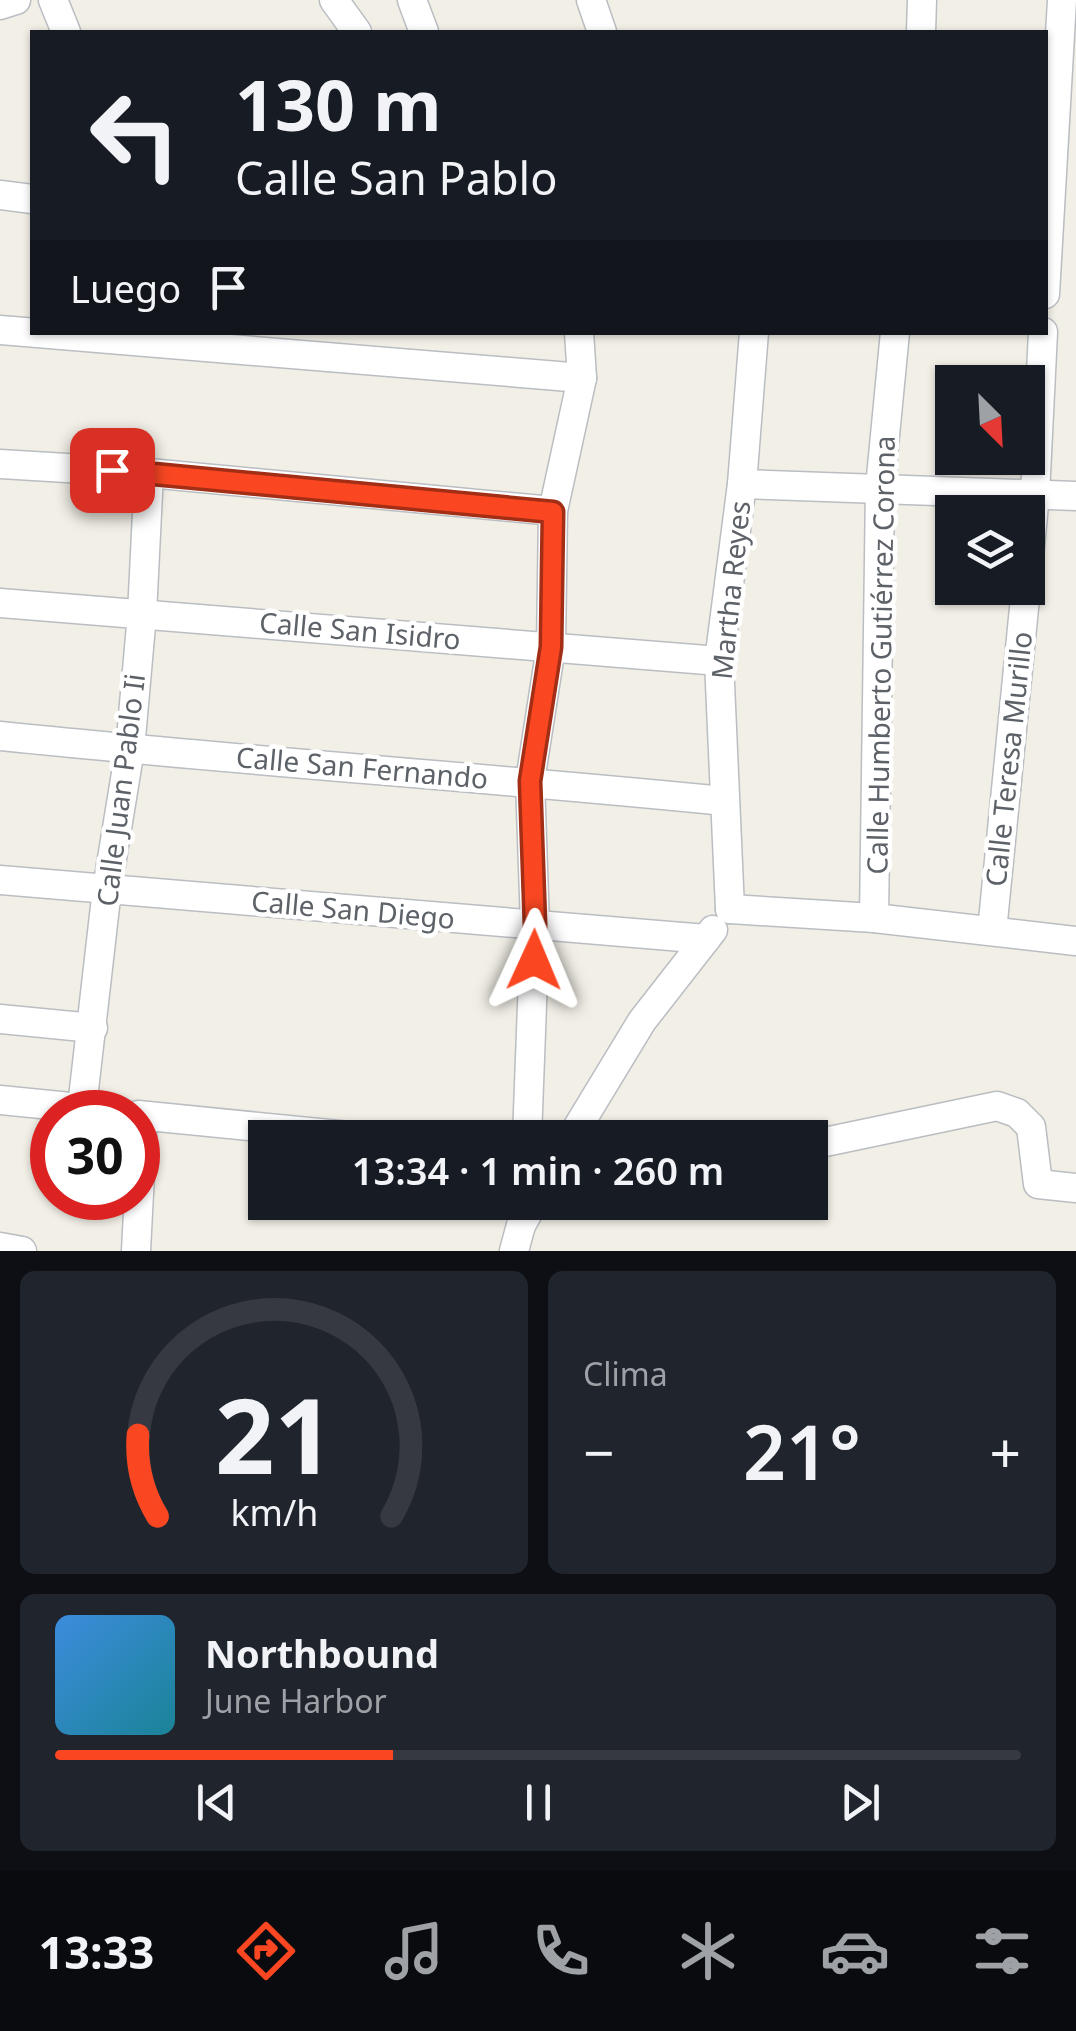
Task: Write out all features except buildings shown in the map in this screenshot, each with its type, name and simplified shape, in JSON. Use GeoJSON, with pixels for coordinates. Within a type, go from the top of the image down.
{"type":"FeatureCollection","features":[{"type":"Feature","properties":{"kind":"street"},"geometry":{"type":"LineString","coordinates":[[0,4],[16,0]]}},
{"type":"Feature","properties":{"kind":"street"},"geometry":{"type":"LineString","coordinates":[[54,0],[65,30]]}},
{"type":"Feature","properties":{"kind":"street"},"geometry":{"type":"LineString","coordinates":[[334,0],[356,30]]}},
{"type":"Feature","properties":{"kind":"street"},"geometry":{"type":"LineString","coordinates":[[412,0],[423,30]]}},
{"type":"Feature","properties":{"kind":"street"},"geometry":{"type":"LineString","coordinates":[[591,0],[601,30]]}},
{"type":"Feature","properties":{"kind":"street"},"geometry":{"type":"LineString","coordinates":[[920,30],[922,0]]}},
{"type":"Feature","properties":{"kind":"street"},"geometry":{"type":"LineString","coordinates":[[1048,251],[1062,0]]}},
{"type":"Feature","properties":{"kind":"street"},"geometry":{"type":"LineString","coordinates":[[0,196],[30,199]]}},
{"type":"Feature","properties":{"kind":"street"},"geometry":{"type":"LineString","coordinates":[[0,330],[30,332]]}},
{"type":"Feature","properties":{"kind":"street"},"geometry":{"type":"LineString","coordinates":[[61,335],[582,378]]}},
{"type":"Feature","properties":{"kind":"street"},"geometry":{"type":"LineString","coordinates":[[528,1120],[535,925],[530,781],[551,647],[553,512],[582,378],[579,335]]}},
{"type":"Feature","properties":{"kind":"street","name":"Martha Reyes"},"geometry":{"type":"LineString","coordinates":[[730,909],[719,660],[742,484],[754,335]]}},
{"type":"Feature","properties":{"kind":"street","name":"Calle Humberto Gutiérrez Corona"},"geometry":{"type":"LineString","coordinates":[[874,918],[880,488],[894,335]]}},
{"type":"Feature","properties":{"kind":"street"},"geometry":{"type":"LineString","coordinates":[[1034,494],[1043,335]]}},
{"type":"Feature","properties":{"kind":"street"},"geometry":{"type":"LineString","coordinates":[[0,464],[149,473],[553,512]]}},
{"type":"Feature","properties":{"kind":"street","name":"Calle Juan Pablo Ii"},"geometry":{"type":"LineString","coordinates":[[84,1090],[107,890],[130,749],[149,473]]}},
{"type":"Feature","properties":{"kind":"street"},"geometry":{"type":"LineString","coordinates":[[742,484],[1076,496]]}},
{"type":"Feature","properties":{"kind":"street","name":"Calle San Isidro"},"geometry":{"type":"LineString","coordinates":[[0,604],[719,660]]}},
{"type":"Feature","properties":{"kind":"street","name":"Calle Teresa Murillo"},"geometry":{"type":"LineString","coordinates":[[992,931],[1024,605]]}},
{"type":"Feature","properties":{"kind":"street","name":"Calle San Fernando"},"geometry":{"type":"LineString","coordinates":[[0,736],[724,801]]}},
{"type":"Feature","properties":{"kind":"street","name":"Calle San Diego"},"geometry":{"type":"LineString","coordinates":[[0,880],[706,939]]}},
{"type":"Feature","properties":{"kind":"street"},"geometry":{"type":"LineString","coordinates":[[581,1120],[642,1020],[730,909],[874,918],[1076,941]]}},
{"type":"Feature","properties":{"kind":"street"},"geometry":{"type":"LineString","coordinates":[[0,1019],[92,1028]]}},
{"type":"Feature","properties":{"kind":"street"},"geometry":{"type":"LineString","coordinates":[[0,1100],[30,1103]]}},
{"type":"Feature","properties":{"kind":"street"},"geometry":{"type":"LineString","coordinates":[[828,1141],[996,1106],[1017,1113],[1031,1126],[1038,1184],[1076,1188]]}},
{"type":"Feature","properties":{"kind":"street"},"geometry":{"type":"LineString","coordinates":[[160,1118],[248,1126]]}},
{"type":"Feature","properties":{"kind":"street"},"geometry":{"type":"LineString","coordinates":[[135,1220],[136,1251]]}},
{"type":"Feature","properties":{"kind":"street"},"geometry":{"type":"LineString","coordinates":[[514,1251],[525,1220]]}},
{"type":"Feature","properties":{"kind":"street"},"geometry":{"type":"LineString","coordinates":[[0,1247],[22,1251]]}},
{"type":"Feature","properties":{"kind":"route"},"geometry":{"type":"LineString","coordinates":[[112,470],[553,512],[551,647],[530,781],[534,960]]}}]}
